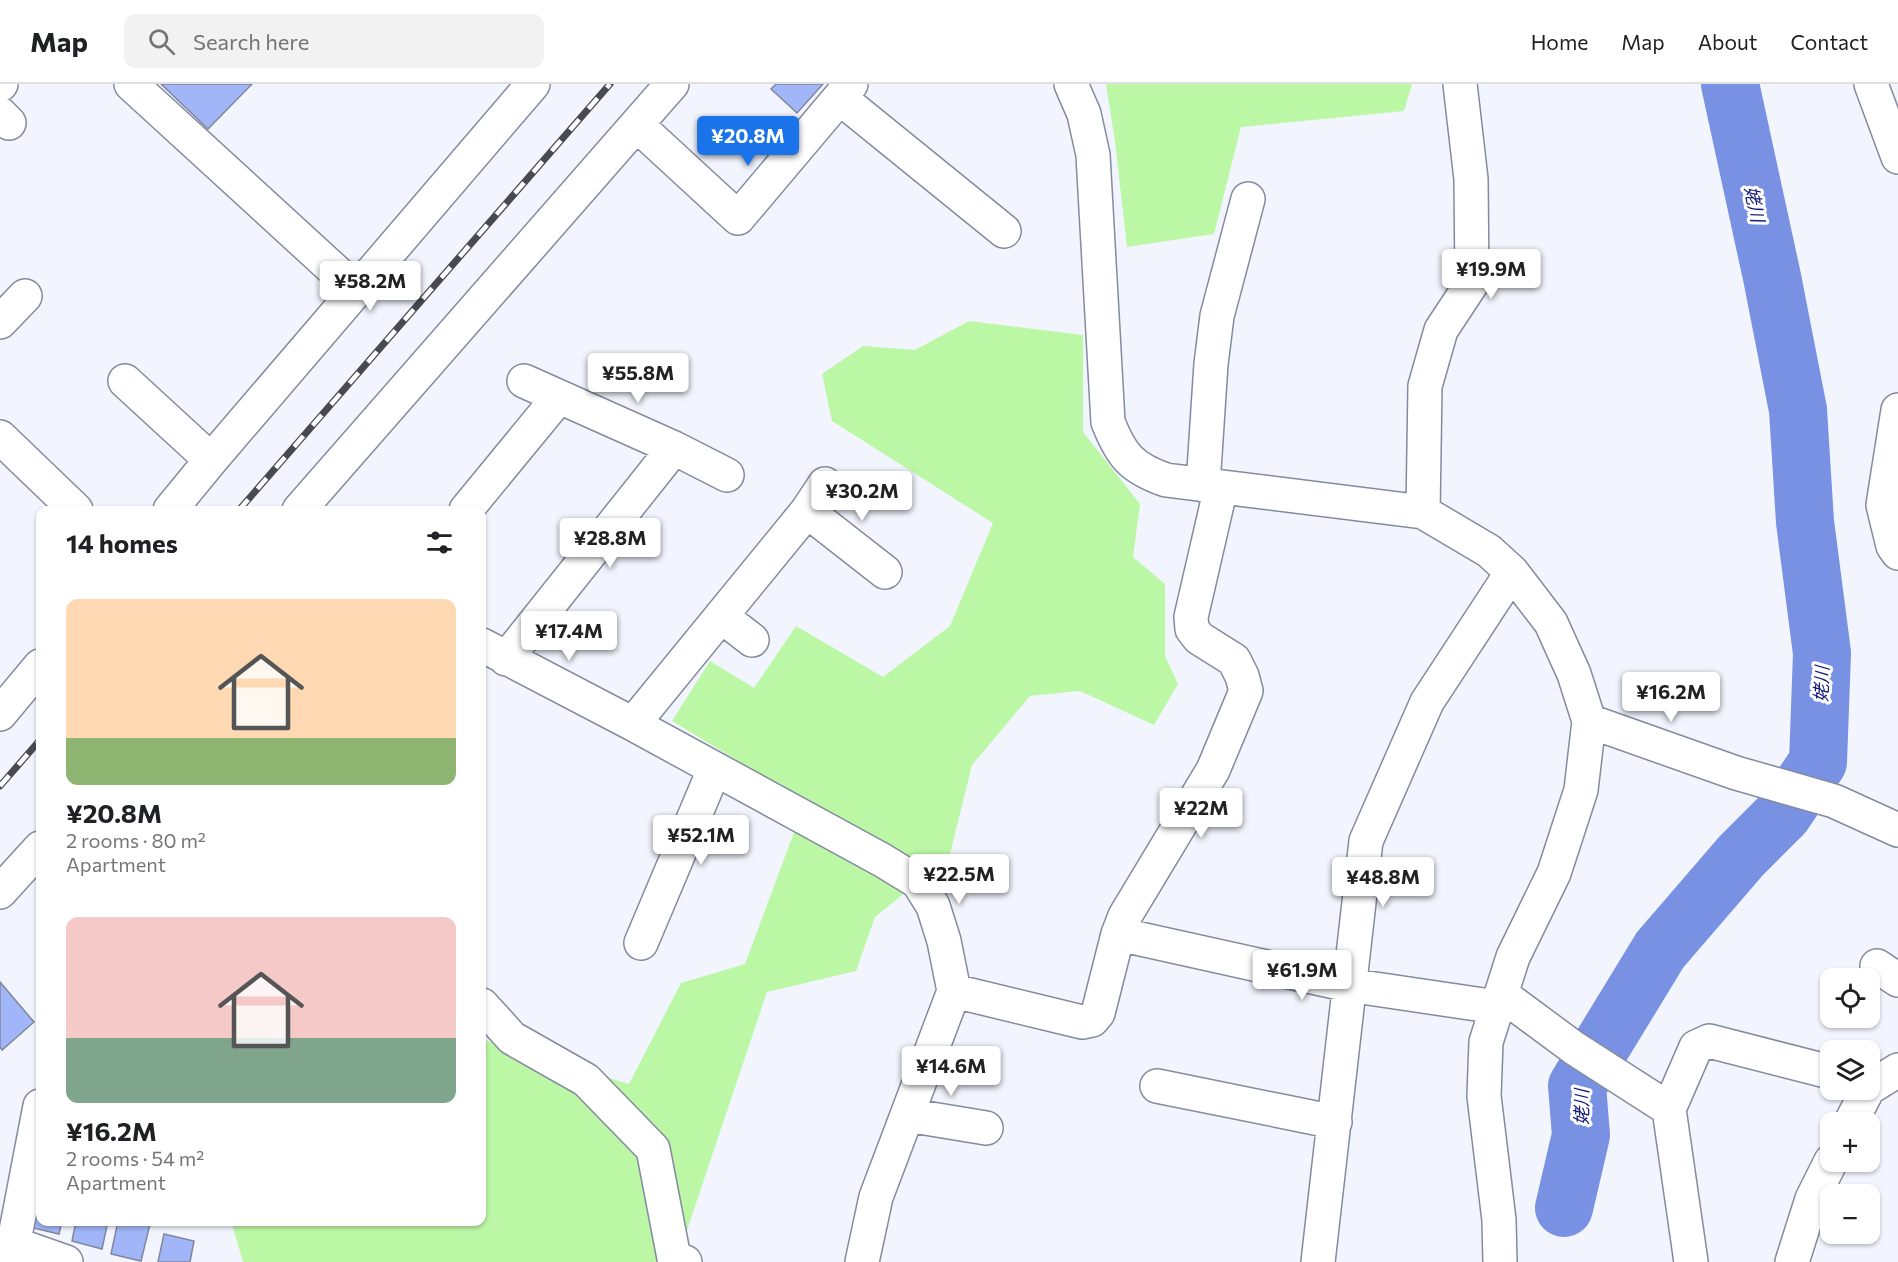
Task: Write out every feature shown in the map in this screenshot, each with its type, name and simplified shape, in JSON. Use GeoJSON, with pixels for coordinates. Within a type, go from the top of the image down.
{"type":"FeatureCollection","features":[{"type":"Feature","properties":{"kind":"street"},"geometry":{"type":"LineString","coordinates":[[131,84],[356,290]]}},
{"type":"Feature","properties":{"kind":"street"},"geometry":{"type":"LineString","coordinates":[[173,506],[532,84]]}},
{"type":"Feature","properties":{"kind":"street"},"geometry":{"type":"LineString","coordinates":[[303,506],[672,84]]}},
{"type":"Feature","properties":{"kind":"street"},"geometry":{"type":"LineString","coordinates":[[1071,84],[1084,114],[1093,155],[1108,422],[1118,447],[1147,474],[1166,480],[1423,512],[1489,552],[1512,572],[1551,623],[1574,674],[1589,721],[1581,790],[1554,873],[1513,957],[1486,1042],[1484,1096],[1499,1220],[1500,1262]]}},
{"type":"Feature","properties":{"kind":"street"},"geometry":{"type":"LineString","coordinates":[[1423,512],[1425,386],[1441,330],[1472,283],[1471,179],[1460,84]]}},
{"type":"Feature","properties":{"kind":"street"},"geometry":{"type":"LineString","coordinates":[[1871,84],[1891,116],[1898,157]]}},
{"type":"Feature","properties":{"kind":"street"},"geometry":{"type":"LineString","coordinates":[[637,125],[738,218],[846,91],[1005,231]]}},
{"type":"Feature","properties":{"kind":"street"},"geometry":{"type":"LineString","coordinates":[[954,991],[1082,1022],[1092,1020],[1098,1013],[1118,934],[1125,916],[1213,770],[1246,691],[1234,660],[1199,638],[1192,629],[1191,617],[1212,486],[1211,364],[1217,316],[1248,199]]}},
{"type":"Feature","properties":{"kind":"street"},"geometry":{"type":"LineString","coordinates":[[0,322],[26,296]]}},
{"type":"Feature","properties":{"kind":"street"},"geometry":{"type":"LineString","coordinates":[[124,381],[211,460]]}},
{"type":"Feature","properties":{"kind":"street"},"geometry":{"type":"LineString","coordinates":[[524,381],[674,448],[727,475]]}},
{"type":"Feature","properties":{"kind":"street"},"geometry":{"type":"LineString","coordinates":[[469,506],[558,398]]}},
{"type":"Feature","properties":{"kind":"street"},"geometry":{"type":"LineString","coordinates":[[1898,410],[1883,504],[1893,546],[1898,553]]}},
{"type":"Feature","properties":{"kind":"street"},"geometry":{"type":"LineString","coordinates":[[0,437],[71,506]]}},
{"type":"Feature","properties":{"kind":"street"},"geometry":{"type":"LineString","coordinates":[[674,448],[494,652],[633,724],[882,860],[918,882],[933,906],[944,941],[954,991],[876,1197],[862,1262]]}},
{"type":"Feature","properties":{"kind":"street"},"geometry":{"type":"LineString","coordinates":[[633,724],[807,511],[825,484]]}},
{"type":"Feature","properties":{"kind":"street"},"geometry":{"type":"LineString","coordinates":[[807,511],[885,572]]}},
{"type":"Feature","properties":{"kind":"street"},"geometry":{"type":"LineString","coordinates":[[1318,1262],[1366,842],[1427,702],[1512,572]]}},
{"type":"Feature","properties":{"kind":"street"},"geometry":{"type":"LineString","coordinates":[[721,616],[752,640]]}},
{"type":"Feature","properties":{"kind":"street"},"geometry":{"type":"LineString","coordinates":[[0,714],[36,671]]}},
{"type":"Feature","properties":{"kind":"street"},"geometry":{"type":"LineString","coordinates":[[1589,721],[1736,773],[1834,801],[1898,830]]}},
{"type":"Feature","properties":{"kind":"street"},"geometry":{"type":"LineString","coordinates":[[641,943],[714,770]]}},
{"type":"Feature","properties":{"kind":"street"},"geometry":{"type":"LineString","coordinates":[[0,892],[36,852]]}},
{"type":"Feature","properties":{"kind":"street"},"geometry":{"type":"LineString","coordinates":[[1118,934],[1348,985],[1499,1001],[1669,1109]]}},
{"type":"Feature","properties":{"kind":"street"},"geometry":{"type":"LineString","coordinates":[[486,1009],[512,1038],[586,1080],[653,1149],[674,1258],[685,1262]]}},
{"type":"Feature","properties":{"kind":"street"},"geometry":{"type":"LineString","coordinates":[[1691,1262],[1669,1109],[1696,1047],[1709,1041],[1820,1069]]}},
{"type":"Feature","properties":{"kind":"street"},"geometry":{"type":"LineString","coordinates":[[1859,1112],[1882,1085]]}},
{"type":"Feature","properties":{"kind":"street"},"geometry":{"type":"LineString","coordinates":[[1157,1086],[1335,1122]]}},
{"type":"Feature","properties":{"kind":"street"},"geometry":{"type":"LineString","coordinates":[[907,1115],[986,1128]]}},
{"type":"Feature","properties":{"kind":"street"},"geometry":{"type":"LineString","coordinates":[[36,1126],[11,1253],[66,1262]]}},
{"type":"Feature","properties":{"kind":"street"},"geometry":{"type":"LineString","coordinates":[[1791,1262],[1812,1199],[1826,1172]]}},
{"type":"Feature","properties":{"kind":"green space"},"geometry":{"type":"Polygon","coordinates":[[[1106,84],[1412,84],[1404,111],[1241,127],[1214,234],[1127,247],[1106,84]]]}},
{"type":"Feature","properties":{"kind":"green space"},"geometry":{"type":"Polygon","coordinates":[[[969,321],[1083,335],[1083,432],[1140,504],[1133,557],[1165,584],[1165,656],[1178,684],[1154,725],[1080,691],[1030,696],[972,765],[947,866],[918,882],[875,917],[856,971],[767,992],[683,1242],[655,1262],[243,1262],[232,1226],[486,1226],[486,1040],[629,1084],[681,983],[745,964],[796,827],[778,785],[672,721],[710,661],[754,688],[796,626],[883,677],[950,626],[993,523],[832,421],[822,374],[863,346],[915,350],[969,321]]]}},
{"type":"Feature","properties":{"kind":"building"},"geometry":{"type":"Polygon","coordinates":[[[161,84],[252,84],[208,129],[161,84]]]}},
{"type":"Feature","properties":{"kind":"building"},"geometry":{"type":"Polygon","coordinates":[[[776,84],[823,84],[797,113],[771,89],[776,84]]]}},
{"type":"Feature","properties":{"kind":"building"},"geometry":{"type":"Polygon","coordinates":[[[0,982],[34,1022],[2,1050],[0,1047],[0,982]]]}},
{"type":"Feature","properties":{"kind":"building"},"geometry":{"type":"Polygon","coordinates":[[[36,1203],[36,1226],[61,1226],[59,1234],[29,1227],[36,1203]]]}},
{"type":"Feature","properties":{"kind":"building"},"geometry":{"type":"Polygon","coordinates":[[[75,1226],[107,1226],[102,1249],[72,1241],[75,1226]]]}},
{"type":"Feature","properties":{"kind":"building"},"geometry":{"type":"Polygon","coordinates":[[[117,1226],[150,1226],[141,1261],[111,1254],[117,1226]]]}},
{"type":"Feature","properties":{"kind":"building"},"geometry":{"type":"Polygon","coordinates":[[[164,1234],[194,1241],[190,1262],[158,1262],[164,1234]]]}},
{"type":"Feature","properties":{"kind":"waterway","name":"姥川"},"geometry":{"type":"LineString","coordinates":[[1564,1208],[1581,1135],[1577,1086],[1660,950],[1741,856],[1783,814],[1818,762],[1822,653],[1805,522],[1798,410],[1730,84]]}},
{"type":"Feature","properties":{"kind":"railway"},"geometry":{"type":"LineString","coordinates":[[242,506],[610,84]]}},
{"type":"Feature","properties":{"kind":"railway"},"geometry":{"type":"LineString","coordinates":[[0,786],[36,745]]}}]}
